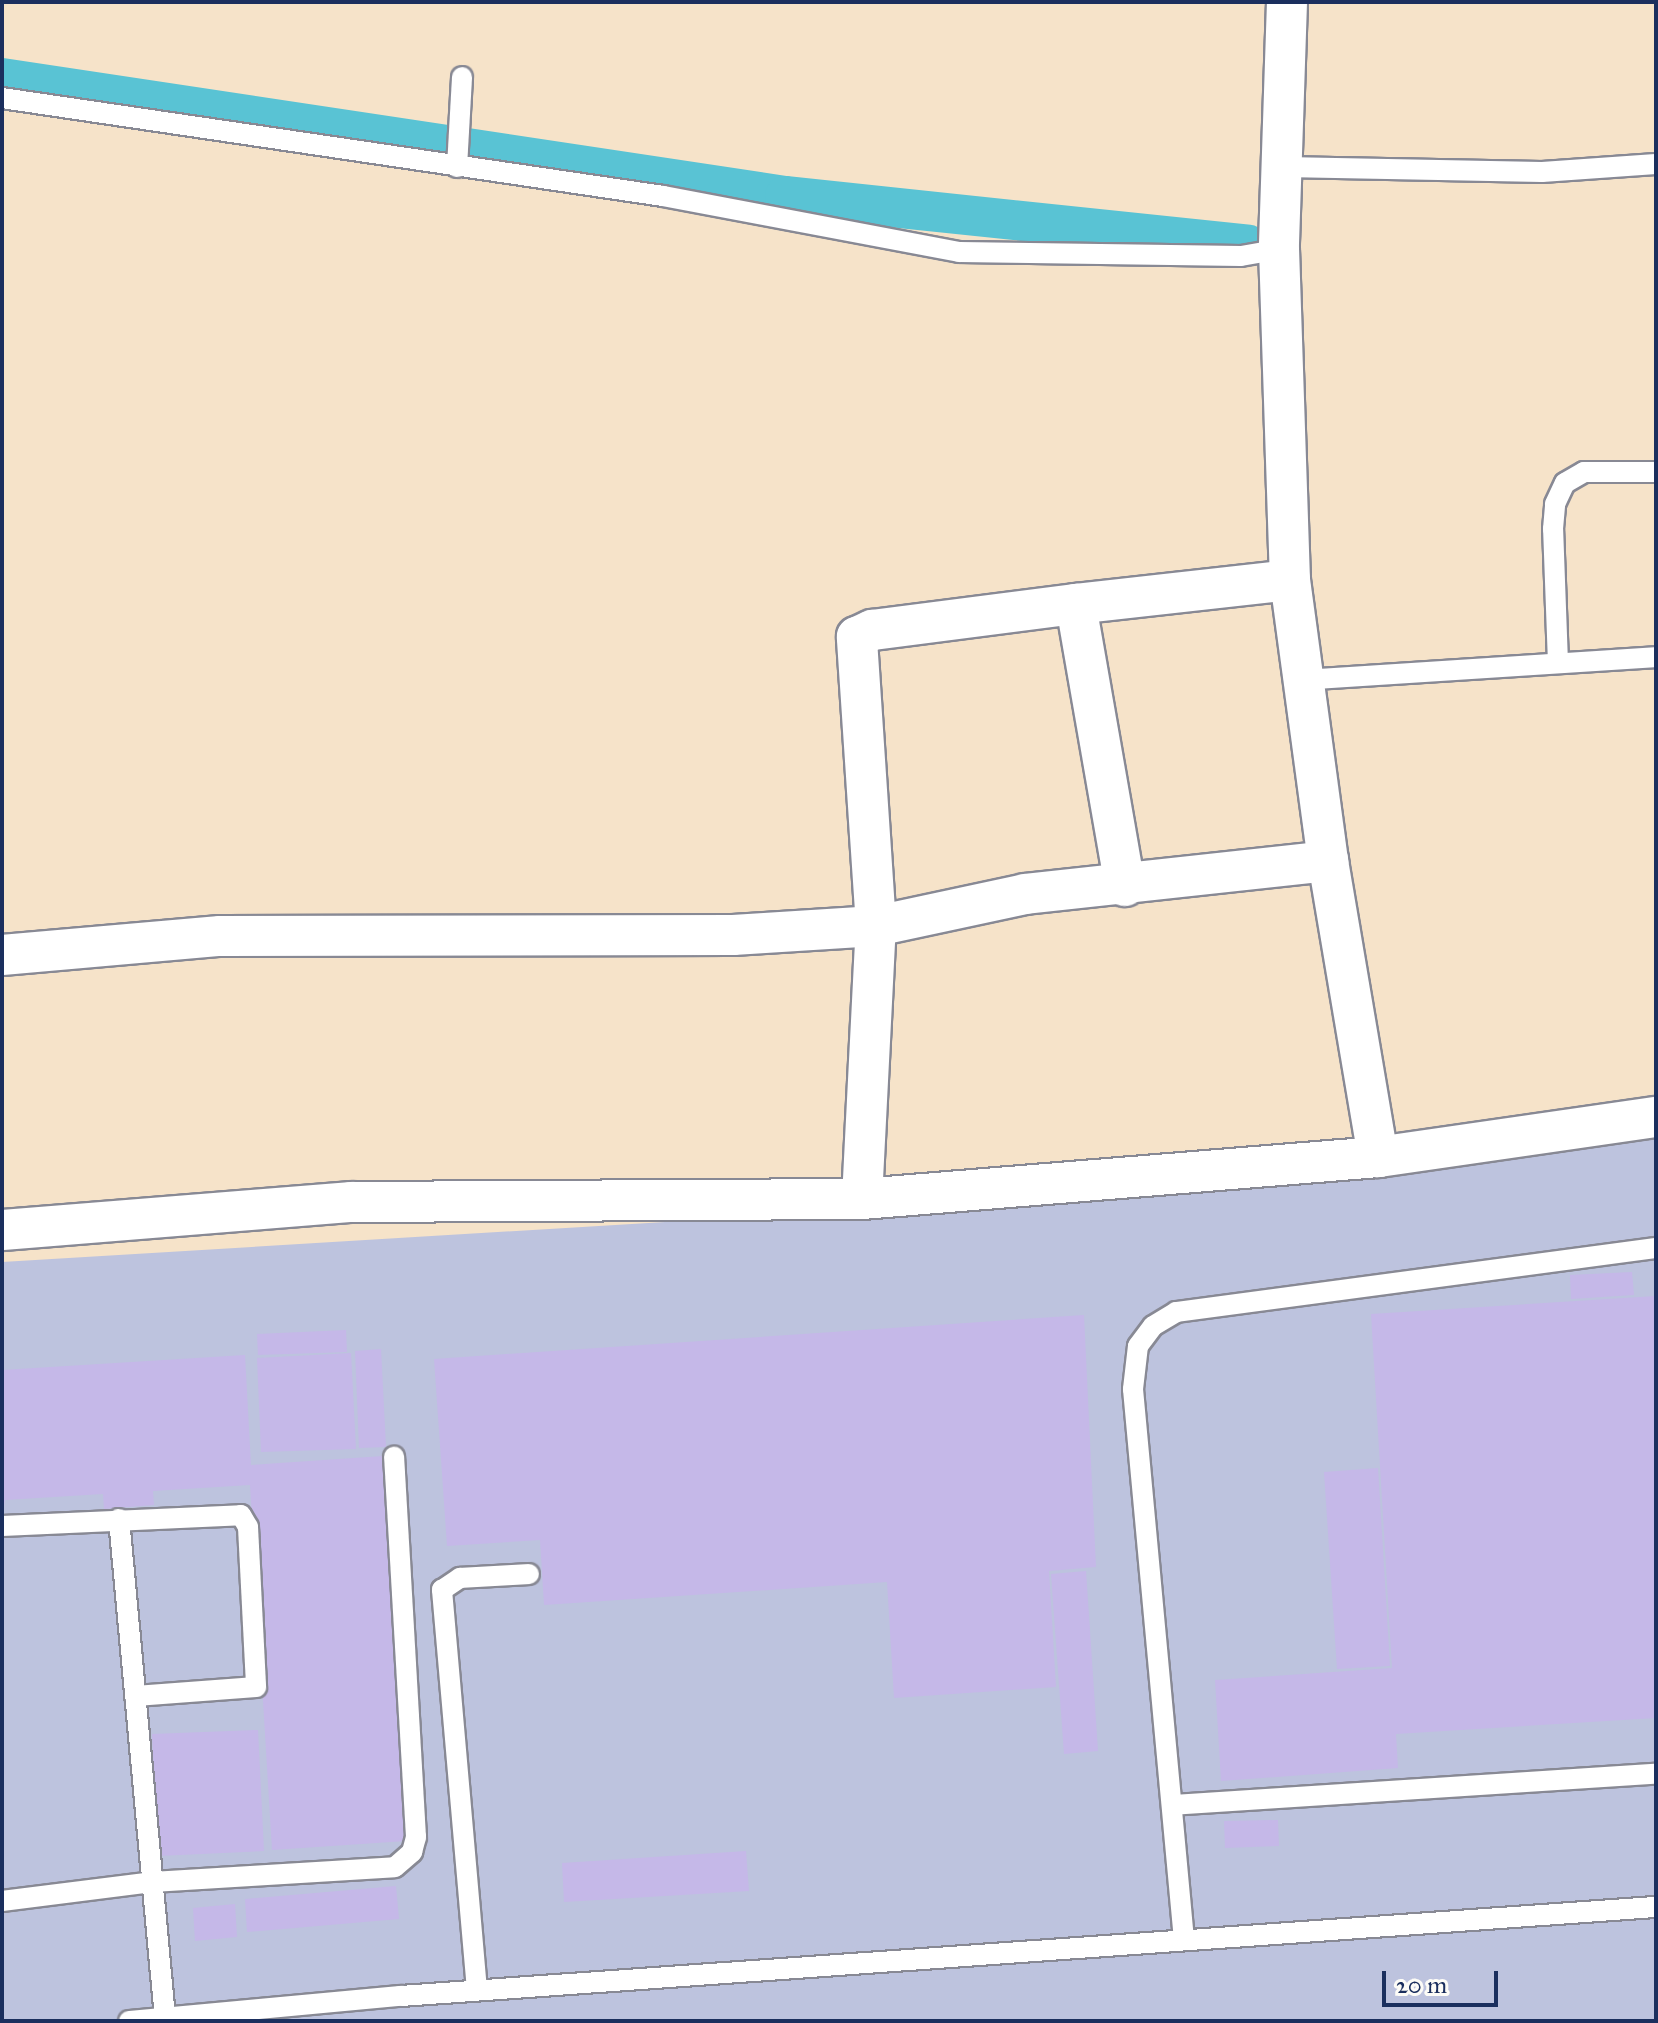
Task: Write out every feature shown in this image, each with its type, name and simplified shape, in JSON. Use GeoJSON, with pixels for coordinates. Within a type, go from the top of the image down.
{"type":"FeatureCollection","features":[{"type":"Feature","properties":{"kind":"street"},"geometry":{"type":"LineString","coordinates":[[1287,2],[1279,249],[1290,580],[1328,861],[1378,1157]]}},
{"type":"Feature","properties":{"kind":"street"},"geometry":{"type":"LineString","coordinates":[[862,1199],[876,926],[857,637],[872,630],[1290,580]]}},
{"type":"Feature","properties":{"kind":"street"},"geometry":{"type":"LineString","coordinates":[[1076,604],[1125,886]]}},
{"type":"Feature","properties":{"kind":"street"},"geometry":{"type":"LineString","coordinates":[[2,955],[220,936],[733,935],[876,926],[1025,894],[1125,886],[1328,861]]}},
{"type":"Feature","properties":{"kind":"street"},"geometry":{"type":"LineString","coordinates":[[2,1230],[351,1202],[862,1199],[1378,1157],[1656,1117]]}},
{"type":"Feature","properties":{"kind":"lane"},"geometry":{"type":"LineString","coordinates":[[457,158],[462,77]]}},
{"type":"Feature","properties":{"kind":"lane"},"geometry":{"type":"LineString","coordinates":[[2,98],[457,158],[959,252],[1241,256],[1279,249]]}},
{"type":"Feature","properties":{"kind":"lane"},"geometry":{"type":"LineString","coordinates":[[1284,167],[1542,172],[1656,164]]}},
{"type":"Feature","properties":{"kind":"lane"},"geometry":{"type":"LineString","coordinates":[[1558,663],[1553,529],[1555,504],[1565,483],[1584,472],[1656,472]]}},
{"type":"Feature","properties":{"kind":"lane"},"geometry":{"type":"LineString","coordinates":[[1302,680],[1656,657]]}},
{"type":"Feature","properties":{"kind":"lane"},"geometry":{"type":"LineString","coordinates":[[1184,1940],[1133,1389],[1138,1346],[1153,1326],[1176,1312],[1656,1248]]}},
{"type":"Feature","properties":{"kind":"lane"},"geometry":{"type":"LineString","coordinates":[[2,1901],[152,1882],[395,1867],[412,1852],[416,1837],[394,1457]]}},
{"type":"Feature","properties":{"kind":"lane"},"geometry":{"type":"LineString","coordinates":[[2,1526],[230,1513],[241,1515],[248,1527],[256,1687],[135,1696]]}},
{"type":"Feature","properties":{"kind":"lane"},"geometry":{"type":"LineString","coordinates":[[119,1519],[165,2018]]}},
{"type":"Feature","properties":{"kind":"lane"},"geometry":{"type":"LineString","coordinates":[[477,1990],[442,1590],[460,1578],[529,1574]]}},
{"type":"Feature","properties":{"kind":"lane"},"geometry":{"type":"LineString","coordinates":[[1172,1805],[1656,1774]]}},
{"type":"Feature","properties":{"kind":"lane"},"geometry":{"type":"LineString","coordinates":[[129,2021],[477,1990],[1656,1907]]}},
{"type":"Feature","properties":{"kind":"shaded area"},"geometry":{"type":"Polygon","coordinates":[[[1656,1139],[1656,2021],[2,2021],[2,1262],[1359,1180],[1656,1139]]]}},
{"type":"Feature","properties":{"kind":"building"},"geometry":{"type":"Polygon","coordinates":[[[1632,1272],[1634,1295],[1571,1299],[1570,1275],[1632,1272]]]}},
{"type":"Feature","properties":{"kind":"building"},"geometry":{"type":"Polygon","coordinates":[[[1656,1296],[1656,1718],[1396,1734],[1398,1768],[1221,1781],[1215,1680],[1392,1668],[1371,1314],[1656,1296]]]}},
{"type":"Feature","properties":{"kind":"building"},"geometry":{"type":"Polygon","coordinates":[[[1084,1315],[1096,1567],[1049,1571],[1056,1687],[894,1698],[887,1582],[544,1605],[540,1540],[447,1546],[434,1359],[1084,1315]]]}},
{"type":"Feature","properties":{"kind":"building"},"geometry":{"type":"Polygon","coordinates":[[[346,1330],[347,1352],[258,1355],[257,1334],[346,1330]]]}},
{"type":"Feature","properties":{"kind":"building"},"geometry":{"type":"Polygon","coordinates":[[[381,1349],[386,1447],[359,1448],[355,1351],[381,1349]]]}},
{"type":"Feature","properties":{"kind":"building"},"geometry":{"type":"Polygon","coordinates":[[[351,1353],[356,1449],[261,1452],[257,1358],[351,1353]]]}},
{"type":"Feature","properties":{"kind":"building"},"geometry":{"type":"Polygon","coordinates":[[[245,1355],[251,1465],[383,1456],[406,1841],[272,1850],[250,1485],[153,1491],[154,1505],[104,1509],[103,1494],[5,1500],[2,1515],[2,1370],[245,1355]]]}},
{"type":"Feature","properties":{"kind":"building"},"geometry":{"type":"Polygon","coordinates":[[[1378,1468],[1390,1666],[1337,1669],[1324,1472],[1378,1468]]]}},
{"type":"Feature","properties":{"kind":"building"},"geometry":{"type":"Polygon","coordinates":[[[1086,1571],[1098,1751],[1064,1754],[1051,1574],[1086,1571]]]}},
{"type":"Feature","properties":{"kind":"building"},"geometry":{"type":"Polygon","coordinates":[[[258,1730],[264,1851],[158,1856],[152,1734],[258,1730]]]}},
{"type":"Feature","properties":{"kind":"building"},"geometry":{"type":"Polygon","coordinates":[[[1278,1820],[1279,1846],[1225,1848],[1224,1821],[1278,1820]]]}},
{"type":"Feature","properties":{"kind":"building"},"geometry":{"type":"Polygon","coordinates":[[[746,1851],[749,1891],[564,1902],[562,1863],[746,1851]]]}},
{"type":"Feature","properties":{"kind":"building"},"geometry":{"type":"Polygon","coordinates":[[[396,1886],[399,1919],[247,1932],[245,1899],[396,1886]]]}},
{"type":"Feature","properties":{"kind":"building"},"geometry":{"type":"Polygon","coordinates":[[[235,1904],[237,1937],[195,1941],[193,1908],[235,1904]]]}},
{"type":"Feature","properties":{"kind":"waterway"},"geometry":{"type":"LineString","coordinates":[[2,78],[785,196],[1248,245]]}}]}
